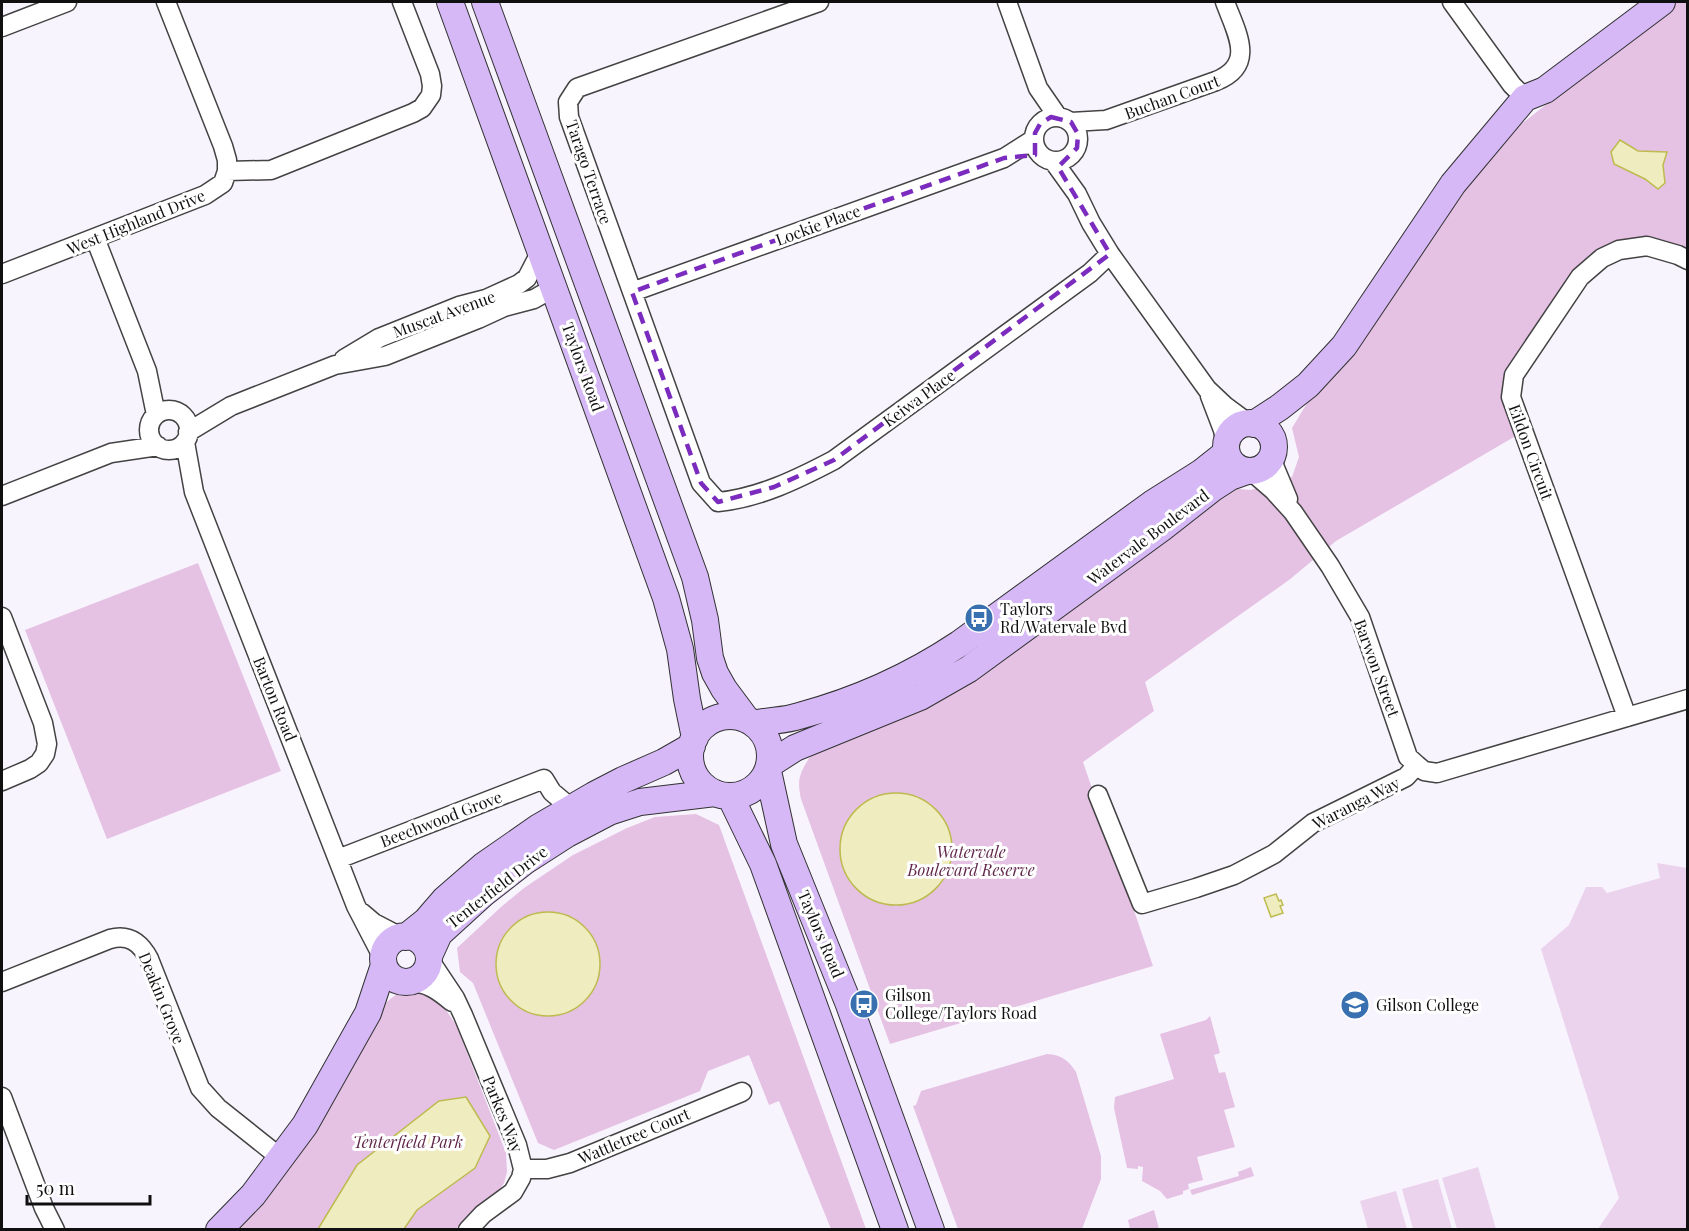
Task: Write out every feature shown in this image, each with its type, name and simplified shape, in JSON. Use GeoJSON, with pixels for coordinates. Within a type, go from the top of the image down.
{"type":"FeatureCollection","features":[{"type":"Feature","properties":{"kind":"street"},"geometry":{"type":"LineString","coordinates":[[2,27],[67,2]]}},
{"type":"Feature","properties":{"kind":"street"},"geometry":{"type":"LineString","coordinates":[[166,2],[223,146],[227,171],[271,170],[401,119],[422,108],[428,101],[432,86],[430,74],[402,2]]}},
{"type":"Feature","properties":{"kind":"street","name":"Taylors Road"},"geometry":{"type":"LineString","coordinates":[[450,2],[555,287],[675,627],[693,742]]}},
{"type":"Feature","properties":{"kind":"street","name":"Taylors Road"},"geometry":{"type":"LineString","coordinates":[[485,2],[695,578],[713,666],[724,689],[751,722]]}},
{"type":"Feature","properties":{"kind":"street","name":"Tarago Terrace"},"geometry":{"type":"LineString","coordinates":[[711,496],[701,483],[569,117],[567,102],[577,88],[819,2]]}},
{"type":"Feature","properties":{"kind":"street"},"geometry":{"type":"LineString","coordinates":[[1007,2],[1038,88],[1042,145],[1077,194],[1110,254],[1207,389],[1225,406],[1251,423],[1267,430],[1274,444],[1273,454]]}},
{"type":"Feature","properties":{"kind":"street","name":"Buchan Court"},"geometry":{"type":"LineString","coordinates":[[1064,120],[1106,120],[1216,81],[1232,73],[1240,60],[1241,51],[1225,2]]}},
{"type":"Feature","properties":{"kind":"street"},"geometry":{"type":"LineString","coordinates":[[1452,2],[1512,85],[1525,99]]}},
{"type":"Feature","properties":{"kind":"street"},"geometry":{"type":"LineString","coordinates":[[1226,448],[1233,429],[1251,423],[1280,407],[1308,385],[1344,346],[1453,184],[1525,99],[1545,90],[1662,2]]}},
{"type":"Feature","properties":{"kind":"street"},"geometry":{"type":"LineString","coordinates":[[1038,88],[1064,120],[1075,128],[1077,194]]}},
{"type":"Feature","properties":{"kind":"street"},"geometry":{"type":"LineString","coordinates":[[1042,145],[1045,120],[1064,120]]}},
{"type":"Feature","properties":{"kind":"street","name":"Buchan Court"},"geometry":{"type":"LineString","coordinates":[[1076,148],[1106,120]]}},
{"type":"Feature","properties":{"kind":"street"},"geometry":{"type":"LineString","coordinates":[[1042,145],[1061,161],[1076,148]]}},
{"type":"Feature","properties":{"kind":"street","name":"Lockie Place"},"geometry":{"type":"LineString","coordinates":[[632,292],[1042,145]]}},
{"type":"Feature","properties":{"kind":"street","name":"West Highland Drive"},"geometry":{"type":"LineString","coordinates":[[2,274],[205,195],[223,183],[227,171]]}},
{"type":"Feature","properties":{"kind":"street"},"geometry":{"type":"LineString","coordinates":[[555,287],[567,263],[563,214]]}},
{"type":"Feature","properties":{"kind":"street"},"geometry":{"type":"LineString","coordinates":[[95,238],[165,417]]}},
{"type":"Feature","properties":{"kind":"street","name":"Eildon Circuit"},"geometry":{"type":"LineString","coordinates":[[1627,717],[1511,397],[1514,375],[1580,277],[1602,258],[1619,250],[1647,246],[1688,260]]}},
{"type":"Feature","properties":{"kind":"street","name":"Muscat Avenue"},"geometry":{"type":"LineString","coordinates":[[165,417],[231,406],[335,365],[379,338],[459,306],[486,299],[527,278],[541,251]]}},
{"type":"Feature","properties":{"kind":"street","name":"Keiwa Place"},"geometry":{"type":"LineString","coordinates":[[711,496],[718,502],[735,501],[807,474],[834,460],[1090,273],[1110,254]]}},
{"type":"Feature","properties":{"kind":"street","name":"Muscat Avenue"},"geometry":{"type":"LineString","coordinates":[[335,365],[386,356],[504,307],[534,299],[555,287]]}},
{"type":"Feature","properties":{"kind":"street"},"geometry":{"type":"LineString","coordinates":[[1207,389],[1233,465],[1249,471],[1264,467],[1273,454],[1288,416],[1308,385]]}},
{"type":"Feature","properties":{"kind":"street","name":"Muscat Avenue"},"geometry":{"type":"LineString","coordinates":[[186,437],[231,406]]}},
{"type":"Feature","properties":{"kind":"street"},"geometry":{"type":"LineString","coordinates":[[163,448],[150,437],[165,417]]}},
{"type":"Feature","properties":{"kind":"street"},"geometry":{"type":"LineString","coordinates":[[2,496],[111,453],[165,417],[185,420],[186,437],[174,449],[111,453]]}},
{"type":"Feature","properties":{"kind":"street","name":"Barton Road"},"geometry":{"type":"LineString","coordinates":[[186,437],[194,492],[356,906],[384,962]]}},
{"type":"Feature","properties":{"kind":"street","name":"Barton Road"},"geometry":{"type":"LineString","coordinates":[[163,448],[194,492]]}},
{"type":"Feature","properties":{"kind":"street","name":"Watervale Boulevard"},"geometry":{"type":"LineString","coordinates":[[751,722],[800,716],[875,689],[932,662],[1154,503],[1202,472],[1226,448]]}},
{"type":"Feature","properties":{"kind":"street","name":"Barwon Street"},"geometry":{"type":"LineString","coordinates":[[1273,454],[1275,468],[1293,512]]}},
{"type":"Feature","properties":{"kind":"street","name":"Watervale Boulevard"},"geometry":{"type":"LineString","coordinates":[[769,767],[795,748],[889,711],[953,679],[1162,528],[1223,481],[1249,471]]}},
{"type":"Feature","properties":{"kind":"street","name":"Barwon Street"},"geometry":{"type":"LineString","coordinates":[[1249,471],[1273,490],[1293,512],[1330,566],[1360,617],[1408,757],[1417,765]]}},
{"type":"Feature","properties":{"kind":"street"},"geometry":{"type":"LineString","coordinates":[[2,617],[47,735],[45,754],[39,763],[2,781]]}},
{"type":"Feature","properties":{"kind":"street","name":"Waranga Way"},"geometry":{"type":"LineString","coordinates":[[1098,795],[1142,904],[1234,875],[1274,854],[1313,823],[1406,777],[1417,765],[1424,771],[1437,773],[1688,699]]}},
{"type":"Feature","properties":{"kind":"street"},"geometry":{"type":"LineString","coordinates":[[723,717],[736,717],[751,722],[765,737],[769,746],[769,767],[762,782],[753,790],[742,795],[722,795],[697,779],[690,757],[693,742],[707,724],[723,717]]}},
{"type":"Feature","properties":{"kind":"street","name":"Tenterfield Drive"},"geometry":{"type":"LineString","coordinates":[[404,937],[426,921],[445,899],[483,866],[538,826],[623,780],[670,759],[693,742]]}},
{"type":"Feature","properties":{"kind":"street","name":"Taylors Road"},"geometry":{"type":"LineString","coordinates":[[769,767],[784,844],[848,1002],[931,1230]]}},
{"type":"Feature","properties":{"kind":"street","name":"Beechwood Grove"},"geometry":{"type":"LineString","coordinates":[[338,859],[544,779],[552,792],[570,808]]}},
{"type":"Feature","properties":{"kind":"street","name":"Taylors Road"},"geometry":{"type":"LineString","coordinates":[[722,795],[763,864],[895,1230]]}},
{"type":"Feature","properties":{"kind":"street","name":"Tenterfield Drive"},"geometry":{"type":"LineString","coordinates":[[429,958],[439,934],[452,921],[510,872],[567,834],[609,812],[640,802],[722,795]]}},
{"type":"Feature","properties":{"kind":"street","name":"Barton Road"},"geometry":{"type":"LineString","coordinates":[[356,906],[367,918],[404,937]]}},
{"type":"Feature","properties":{"kind":"street","name":"Deakin Grove"},"geometry":{"type":"LineString","coordinates":[[2,982],[110,939],[125,937],[136,941],[149,959],[200,1088],[218,1108],[282,1158]]}},
{"type":"Feature","properties":{"kind":"street"},"geometry":{"type":"LineString","coordinates":[[219,1230],[253,1195],[282,1158],[322,1098],[368,1013],[389,944],[404,937],[418,940],[427,950],[429,958],[428,966],[421,977],[407,982],[368,1013]]}},
{"type":"Feature","properties":{"kind":"street","name":"Parkes Way"},"geometry":{"type":"LineString","coordinates":[[429,958],[455,998],[463,1015],[509,1125],[523,1169],[513,1192],[483,1214],[468,1230]]}},
{"type":"Feature","properties":{"kind":"street"},"geometry":{"type":"LineString","coordinates":[[384,962],[392,977],[407,982]]}},
{"type":"Feature","properties":{"kind":"street","name":"Parkes Way"},"geometry":{"type":"LineString","coordinates":[[407,982],[419,982],[440,992],[463,1015]]}},
{"type":"Feature","properties":{"kind":"street","name":"Wattletree Court"},"geometry":{"type":"LineString","coordinates":[[523,1169],[547,1169],[570,1163],[742,1092]]}},
{"type":"Feature","properties":{"kind":"street"},"geometry":{"type":"LineString","coordinates":[[869,1158],[864,1112],[873,1096],[881,1092]]}},
{"type":"Feature","properties":{"kind":"street"},"geometry":{"type":"LineString","coordinates":[[2,1097],[44,1208],[55,1230]]}},
{"type":"Feature","properties":{"kind":"highlighted area"},"geometry":{"type":"Polygon","coordinates":[[[1051,117],[1071,122],[1078,134],[1077,148],[1058,167],[1110,254],[834,460],[774,487],[718,502],[701,483],[632,292],[1004,158],[1035,155],[1035,133],[1040,124],[1051,117]]]}},
{"type":"Feature","properties":{"kind":"green space","name":"Watervale Boulevard Reserve"},"geometry":{"type":"Polygon","coordinates":[[[1676,2],[1687,2],[1687,251],[1681,246],[1648,240],[1595,255],[1570,274],[1510,374],[1507,409],[1514,437],[1336,541],[1289,580],[1145,682],[1154,711],[1083,762],[1153,966],[890,1044],[801,799],[800,778],[809,758],[1227,488],[1251,490],[1292,477],[1299,457],[1292,428],[1312,395],[1461,187],[1515,129],[1676,2]]]}},
{"type":"Feature","properties":{"kind":"green space"},"geometry":{"type":"Polygon","coordinates":[[[198,563],[281,771],[107,839],[25,630],[198,563]]]}},
{"type":"Feature","properties":{"kind":"green space"},"geometry":{"type":"Polygon","coordinates":[[[696,814],[719,825],[866,1229],[831,1229],[779,1101],[769,1105],[749,1055],[708,1071],[700,1091],[554,1150],[538,1143],[473,983],[460,972],[457,948],[524,888],[573,855],[655,817],[696,814]]]}},
{"type":"Feature","properties":{"kind":"green space","name":"Tenterfield Park"},"geometry":{"type":"Polygon","coordinates":[[[411,988],[438,1002],[457,1027],[506,1153],[507,1172],[498,1192],[467,1216],[456,1229],[228,1230],[384,1004],[402,990],[411,988]]]}},
{"type":"Feature","properties":{"kind":"green space"},"geometry":{"type":"Polygon","coordinates":[[[1210,1016],[1220,1053],[1214,1055],[1219,1073],[1225,1072],[1235,1107],[1224,1110],[1235,1147],[1197,1157],[1203,1180],[1188,1184],[1189,1189],[1183,1191],[1183,1194],[1167,1199],[1160,1191],[1142,1181],[1143,1167],[1127,1168],[1114,1108],[1115,1097],[1174,1079],[1160,1034],[1206,1020],[1210,1016]]]}},
{"type":"Feature","properties":{"kind":"green space"},"geometry":{"type":"Polygon","coordinates":[[[1047,1054],[1064,1059],[1076,1072],[1101,1156],[1101,1179],[1082,1229],[958,1229],[913,1106],[916,1105],[921,1091],[1047,1054]]]}},
{"type":"Feature","properties":{"kind":"green space"},"geometry":{"type":"Polygon","coordinates":[[[1251,1167],[1254,1176],[1192,1195],[1190,1190],[1239,1176],[1238,1172],[1251,1167]]]}},
{"type":"Feature","properties":{"kind":"green space"},"geometry":{"type":"Polygon","coordinates":[[[1154,1210],[1159,1229],[1130,1229],[1128,1220],[1154,1210]]]}},
{"type":"Feature","properties":{"kind":"shaded area"},"geometry":{"type":"Polygon","coordinates":[[[1620,140],[1638,151],[1667,152],[1663,165],[1665,183],[1658,189],[1645,179],[1614,164],[1611,152],[1620,140]]]}},
{"type":"Feature","properties":{"kind":"shaded area"},"geometry":{"type":"Polygon","coordinates":[[[896,793],[917,798],[935,810],[947,828],[952,849],[947,870],[935,888],[917,900],[896,905],[875,900],[857,888],[845,870],[840,849],[845,828],[857,810],[875,798],[896,793]]]}},
{"type":"Feature","properties":{"kind":"shaded area"},"geometry":{"type":"Polygon","coordinates":[[[1657,863],[1687,868],[1687,1229],[1598,1229],[1619,1198],[1541,949],[1569,925],[1586,887],[1602,887],[1607,893],[1660,878],[1657,863]]]}},
{"type":"Feature","properties":{"kind":"shaded area"},"geometry":{"type":"Polygon","coordinates":[[[1276,894],[1283,905],[1280,906],[1283,913],[1271,917],[1264,898],[1276,894]]]}},
{"type":"Feature","properties":{"kind":"shaded area"},"geometry":{"type":"Polygon","coordinates":[[[548,912],[568,916],[585,927],[596,944],[600,964],[596,984],[585,1001],[568,1012],[548,1016],[528,1012],[511,1001],[500,984],[496,964],[500,944],[511,927],[528,916],[548,912]]]}},
{"type":"Feature","properties":{"kind":"shaded area"},"geometry":{"type":"Polygon","coordinates":[[[466,1097],[490,1136],[475,1168],[417,1210],[404,1229],[318,1229],[357,1165],[439,1101],[466,1097]]]}},
{"type":"Feature","properties":{"kind":"shaded area"},"geometry":{"type":"Polygon","coordinates":[[[1478,1167],[1496,1229],[1457,1229],[1442,1178],[1478,1167]]]}},
{"type":"Feature","properties":{"kind":"shaded area"},"geometry":{"type":"Polygon","coordinates":[[[1438,1179],[1452,1229],[1413,1229],[1402,1189],[1438,1179]]]}},
{"type":"Feature","properties":{"kind":"shaded area"},"geometry":{"type":"Polygon","coordinates":[[[1396,1191],[1407,1229],[1368,1229],[1360,1201],[1396,1191]]]}},
{"type":"Feature","properties":{"kind":"place","name":"Taylors Rd/Watervale Bvd"},"geometry":{"type":"Point","coordinates":[979,618]}},
{"type":"Feature","properties":{"kind":"place","name":"Gilson College/Taylors Road"},"geometry":{"type":"Point","coordinates":[864,1004]}},
{"type":"Feature","properties":{"kind":"place","name":"Gilson College"},"geometry":{"type":"Point","coordinates":[1355,1005]}}]}
